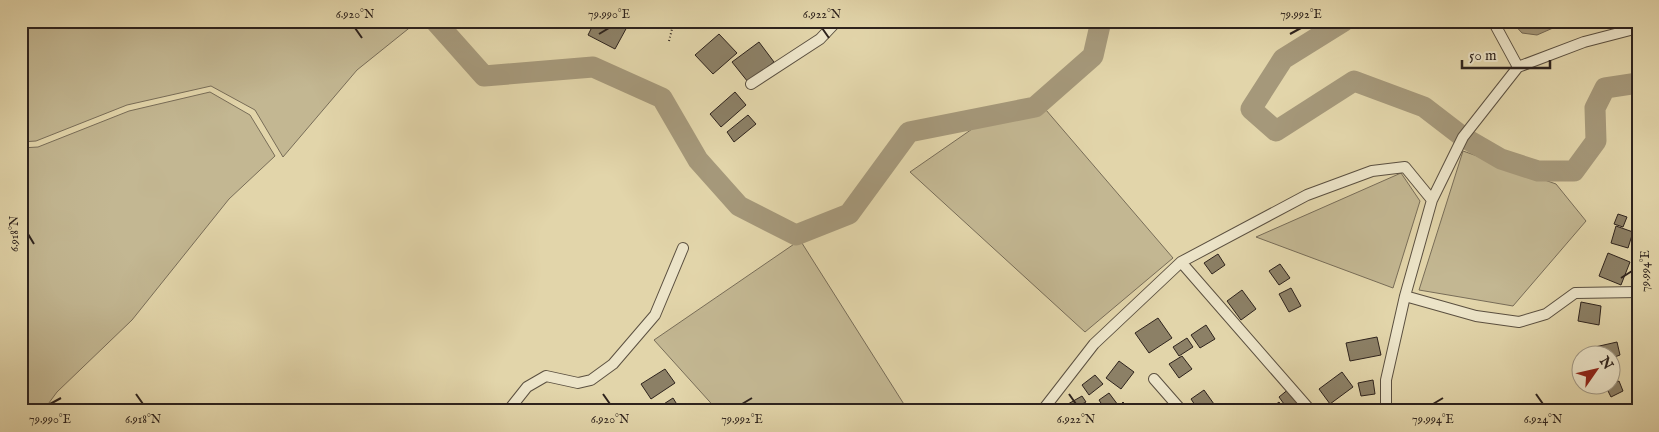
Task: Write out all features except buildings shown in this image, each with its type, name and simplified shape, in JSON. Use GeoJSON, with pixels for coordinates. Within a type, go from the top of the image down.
{"type":"FeatureCollection","features":[{"type":"Feature","properties":{"kind":"street"},"geometry":{"type":"LineString","coordinates":[[751,84],[820,38],[838,21]]}},
{"type":"Feature","properties":{"kind":"street"},"geometry":{"type":"LineString","coordinates":[[1493,21],[1518,67]]}},
{"type":"Feature","properties":{"kind":"street"},"geometry":{"type":"LineString","coordinates":[[1386,411],[1386,380],[1405,296],[1432,200],[1463,137],[1518,67],[1584,42],[1638,28]]}},
{"type":"Feature","properties":{"kind":"street"},"geometry":{"type":"LineString","coordinates":[[1042,411],[1094,344],[1181,262],[1308,195],[1372,171],[1405,167],[1432,200]]}},
{"type":"Feature","properties":{"kind":"street"},"geometry":{"type":"LineString","coordinates":[[508,411],[527,387],[546,376],[578,383],[591,380],[613,364],[655,315],[683,248]]}},
{"type":"Feature","properties":{"kind":"street"},"geometry":{"type":"LineString","coordinates":[[1181,262],[1311,411]]}},
{"type":"Feature","properties":{"kind":"street"},"geometry":{"type":"LineString","coordinates":[[1405,296],[1476,316],[1519,322],[1546,314],[1575,293],[1638,292]]}},
{"type":"Feature","properties":{"kind":"street"},"geometry":{"type":"LineString","coordinates":[[1154,379],[1182,411]]}},
{"type":"Feature","properties":{"kind":"path"},"geometry":{"type":"LineString","coordinates":[[669,41],[674,21]]}},
{"type":"Feature","properties":{"kind":"shaded area"},"geometry":{"type":"Polygon","coordinates":[[[21,21],[418,21],[357,70],[283,157],[255,110],[211,86],[127,105],[36,141],[21,142],[21,21]]]}},
{"type":"Feature","properties":{"kind":"shaded area"},"geometry":{"type":"Polygon","coordinates":[[[1511,21],[1569,21],[1537,35],[1522,33],[1511,21]]]}},
{"type":"Feature","properties":{"kind":"shaded area"},"geometry":{"type":"Polygon","coordinates":[[[210,92],[250,115],[275,156],[229,199],[132,320],[57,392],[43,411],[21,411],[21,148],[38,147],[129,111],[210,92]]]}},
{"type":"Feature","properties":{"kind":"shaded area"},"geometry":{"type":"Polygon","coordinates":[[[1046,110],[1173,258],[1085,332],[910,172],[975,127],[1046,110]]]}},
{"type":"Feature","properties":{"kind":"shaded area"},"geometry":{"type":"Polygon","coordinates":[[[1463,151],[1556,184],[1586,221],[1513,306],[1419,290],[1463,151]]]}},
{"type":"Feature","properties":{"kind":"shaded area"},"geometry":{"type":"Polygon","coordinates":[[[1401,173],[1420,201],[1393,288],[1256,237],[1401,173]]]}},
{"type":"Feature","properties":{"kind":"shaded area"},"geometry":{"type":"Polygon","coordinates":[[[800,240],[907,409],[904,411],[718,411],[654,340],[800,240]]]}},
{"type":"Feature","properties":{"kind":"waterway"},"geometry":{"type":"LineString","coordinates":[[435,21],[484,76],[593,67],[662,98],[698,160],[739,206],[796,235],[849,214],[909,132],[1035,107],[1093,56],[1101,21]]}},
{"type":"Feature","properties":{"kind":"waterway"},"geometry":{"type":"LineString","coordinates":[[1344,21],[1283,59],[1251,109],[1276,131],[1354,81],[1424,107],[1463,137],[1501,159],[1538,171],[1574,171],[1596,141],[1595,108],[1605,88],[1638,83]]}}]}
